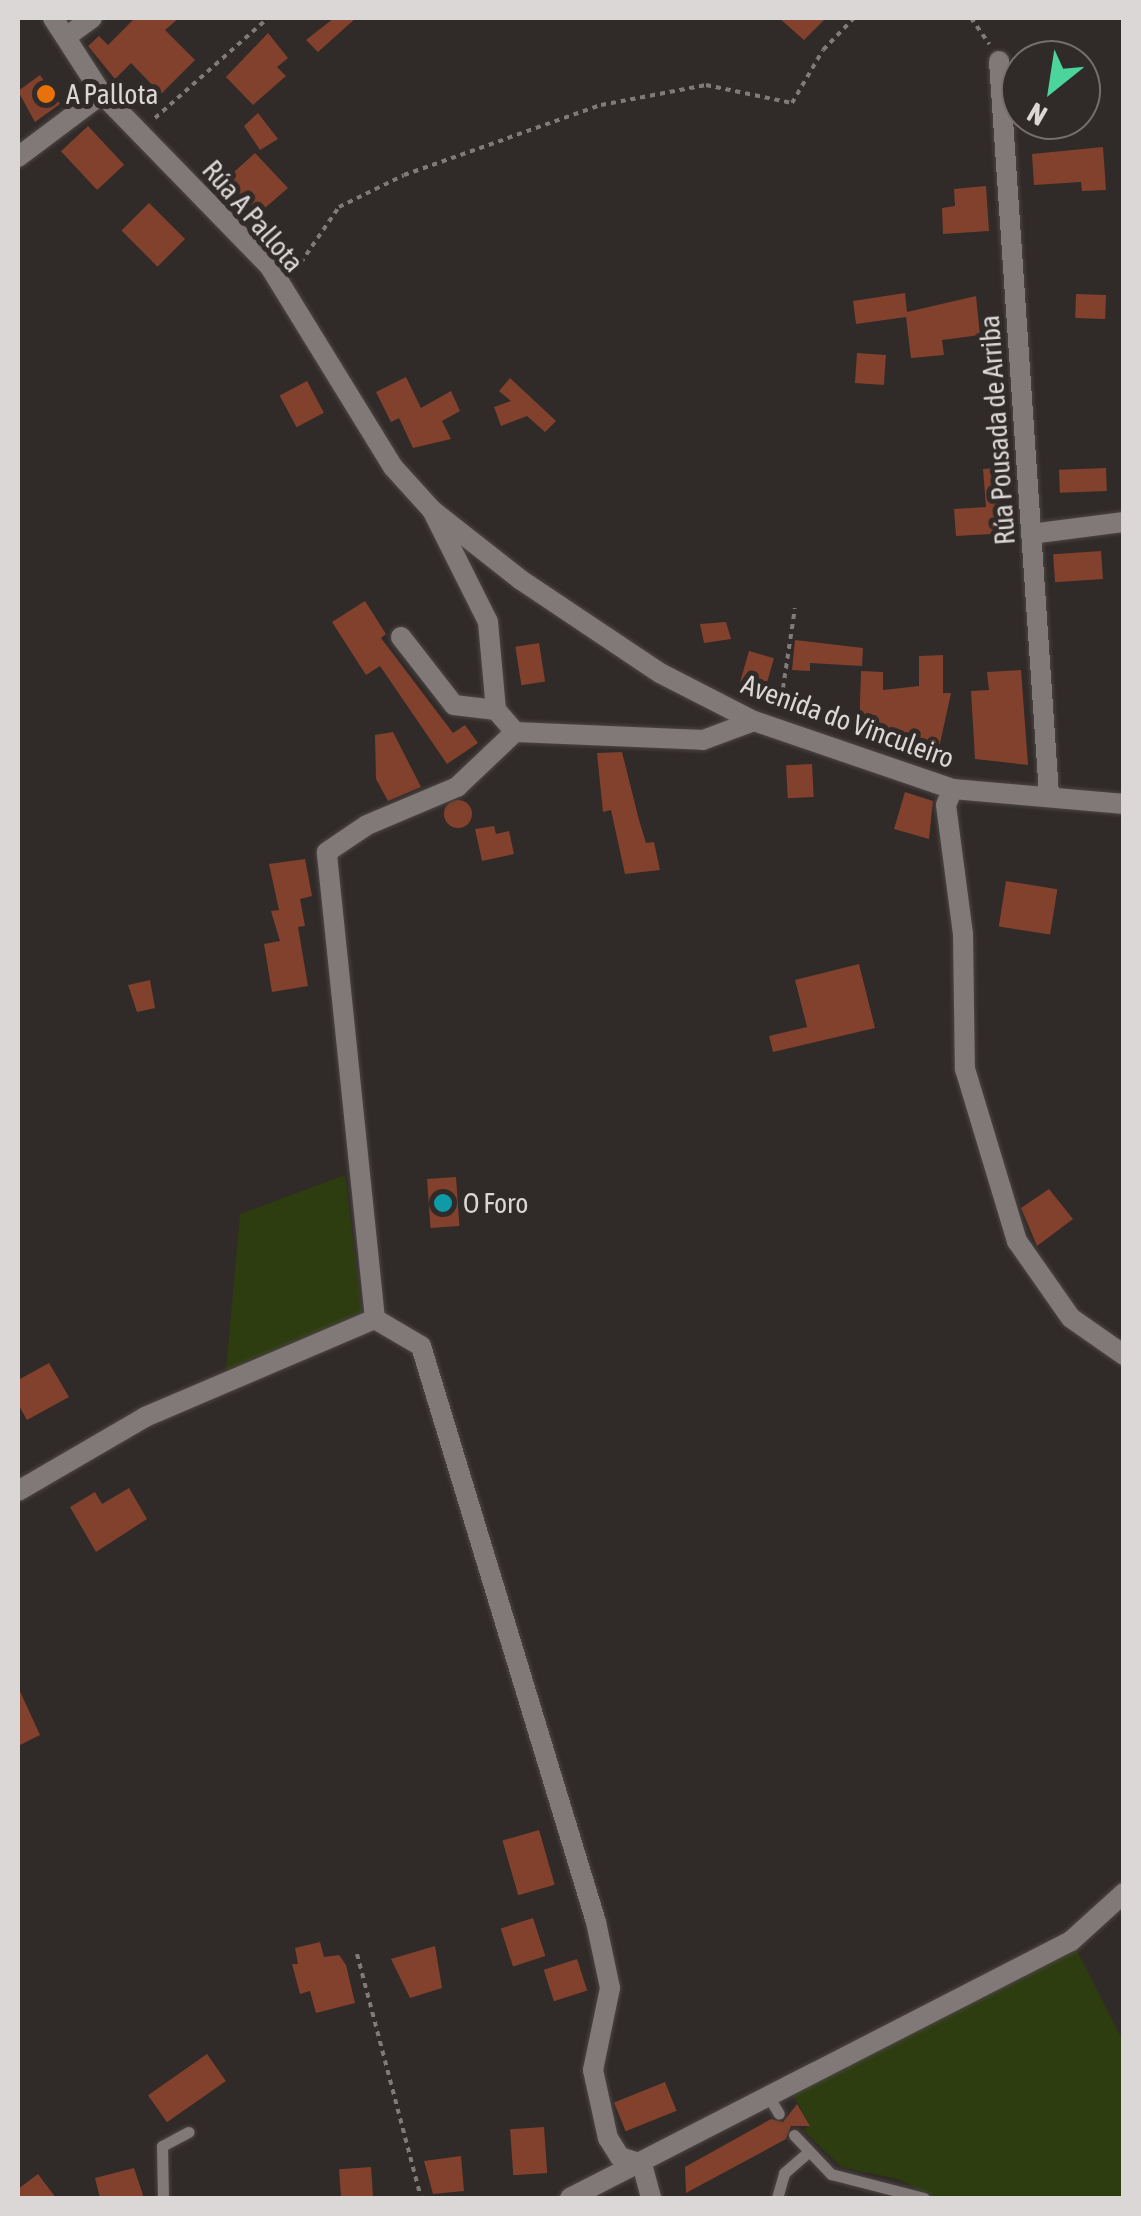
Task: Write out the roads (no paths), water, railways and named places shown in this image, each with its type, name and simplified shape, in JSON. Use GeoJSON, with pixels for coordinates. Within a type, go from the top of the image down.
{"type":"FeatureCollection","features":[{"type":"Feature","properties":{"kind":"street","name":"Rúa A Pallota"},"geometry":{"type":"LineString","coordinates":[[53,18],[102,94],[270,267],[393,467],[432,510]]}},
{"type":"Feature","properties":{"kind":"street"},"geometry":{"type":"LineString","coordinates":[[66,37],[92,18]]}},
{"type":"Feature","properties":{"kind":"street","name":"Rúa Pousada de Arriba"},"geometry":{"type":"LineString","coordinates":[[999,61],[1048,794]]}},
{"type":"Feature","properties":{"kind":"street"},"geometry":{"type":"LineString","coordinates":[[18,157],[102,94]]}},
{"type":"Feature","properties":{"kind":"street"},"geometry":{"type":"LineString","coordinates":[[432,510],[488,622],[496,710],[515,732]]}},
{"type":"Feature","properties":{"kind":"street","name":"Avenida do Vinculeiro"},"geometry":{"type":"LineString","coordinates":[[432,510],[660,673],[754,721],[953,790],[1048,794],[1124,804]]}},
{"type":"Feature","properties":{"kind":"street"},"geometry":{"type":"LineString","coordinates":[[1031,534],[1124,522]]}},
{"type":"Feature","properties":{"kind":"street"},"geometry":{"type":"LineString","coordinates":[[401,637],[454,705],[496,710]]}},
{"type":"Feature","properties":{"kind":"street"},"geometry":{"type":"LineString","coordinates":[[374,1319],[327,852],[367,825],[457,787],[515,732],[703,740],[754,721]]}},
{"type":"Feature","properties":{"kind":"street"},"geometry":{"type":"LineString","coordinates":[[953,790],[946,805],[963,934],[965,1069],[1017,1241],[1071,1318],[1124,1355]]}},
{"type":"Feature","properties":{"kind":"street"},"geometry":{"type":"LineString","coordinates":[[18,1491],[145,1417],[374,1319]]}},
{"type":"Feature","properties":{"kind":"street"},"geometry":{"type":"LineString","coordinates":[[374,1319],[422,1346],[432,1367],[596,1922],[610,1988],[593,2070],[608,2138],[620,2156],[642,2164]]}},
{"type":"Feature","properties":{"kind":"street"},"geometry":{"type":"LineString","coordinates":[[570,2198],[775,2107],[1072,1941],[1124,1893]]}},
{"type":"Feature","properties":{"kind":"street"},"geometry":{"type":"LineString","coordinates":[[642,2164],[651,2198]]}},
{"type":"Feature","properties":{"kind":"lane"},"geometry":{"type":"LineString","coordinates":[[163,2198],[162,2146],[188,2132]]}},
{"type":"Feature","properties":{"kind":"lane"},"geometry":{"type":"LineString","coordinates":[[794,2135],[831,2174],[924,2198]]}},
{"type":"Feature","properties":{"kind":"lane"},"geometry":{"type":"LineString","coordinates":[[777,2198],[784,2173],[807,2153]]}},
{"type":"Feature","properties":{"kind":"place","name":"A Pallota"},"geometry":{"type":"Point","coordinates":[46,94]}},
{"type":"Feature","properties":{"kind":"place","name":"O Foro"},"geometry":{"type":"Point","coordinates":[443,1203]}}]}
